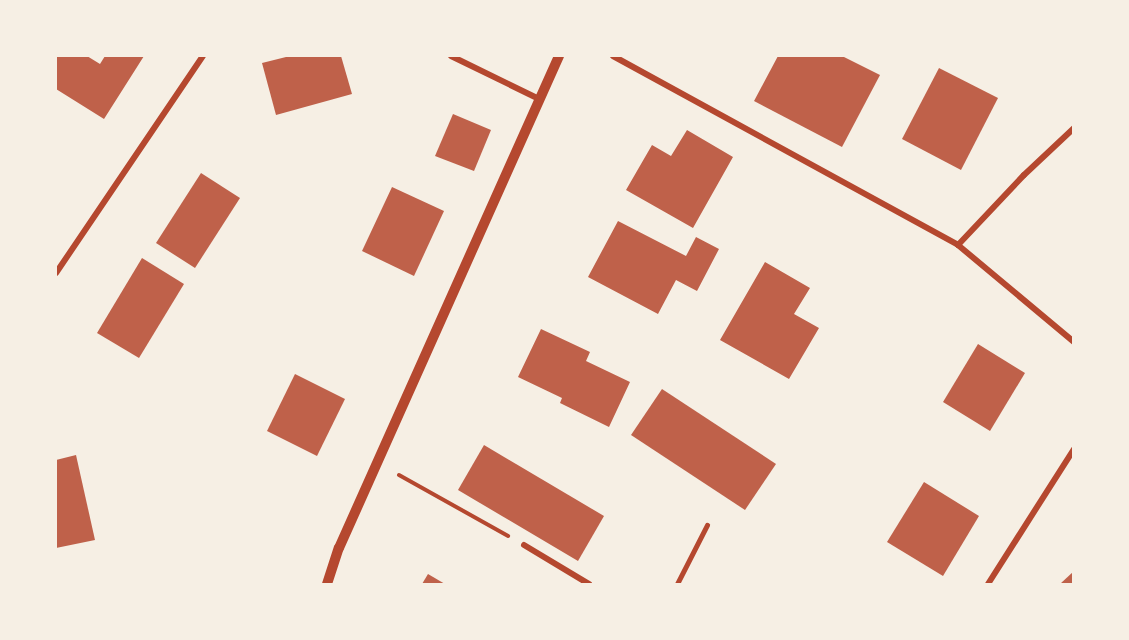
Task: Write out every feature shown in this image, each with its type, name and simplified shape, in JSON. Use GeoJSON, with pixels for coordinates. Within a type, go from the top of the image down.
{"type":"FeatureCollection","features":[{"type":"Feature","properties":{"kind":"street"},"geometry":{"type":"LineString","coordinates":[[56,271],[203,56]]}},
{"type":"Feature","properties":{"kind":"street"},"geometry":{"type":"LineString","coordinates":[[451,56],[539,99]]}},
{"type":"Feature","properties":{"kind":"street"},"geometry":{"type":"LineString","coordinates":[[327,585],[339,548],[559,56]]}},
{"type":"Feature","properties":{"kind":"street"},"geometry":{"type":"LineString","coordinates":[[613,56],[958,245],[1074,342]]}},
{"type":"Feature","properties":{"kind":"street"},"geometry":{"type":"LineString","coordinates":[[958,245],[1024,175],[1074,128]]}},
{"type":"Feature","properties":{"kind":"street"},"geometry":{"type":"LineString","coordinates":[[988,585],[1074,448]]}},
{"type":"Feature","properties":{"kind":"street"},"geometry":{"type":"LineString","coordinates":[[524,545],[589,585]]}},
{"type":"Feature","properties":{"kind":"lane"},"geometry":{"type":"LineString","coordinates":[[677,585],[706,525]]}},
{"type":"Feature","properties":{"kind":"path"},"geometry":{"type":"LineString","coordinates":[[399,475],[524,545]]}},
{"type":"Feature","properties":{"kind":"building"},"geometry":{"type":"Polygon","coordinates":[[[56,56],[87,56],[100,64],[105,56],[144,56],[104,119],[56,89],[56,56]]]}},
{"type":"Feature","properties":{"kind":"building"},"geometry":{"type":"Polygon","coordinates":[[[290,56],[341,56],[352,94],[276,115],[262,63],[290,56]]]}},
{"type":"Feature","properties":{"kind":"building"},"geometry":{"type":"Polygon","coordinates":[[[778,56],[842,56],[880,75],[842,147],[754,101],[778,56]]]}},
{"type":"Feature","properties":{"kind":"building"},"geometry":{"type":"Polygon","coordinates":[[[939,68],[998,98],[961,170],[902,139],[939,68]]]}},
{"type":"Feature","properties":{"kind":"building"},"geometry":{"type":"Polygon","coordinates":[[[453,114],[491,130],[474,171],[435,156],[453,114]]]}},
{"type":"Feature","properties":{"kind":"building"},"geometry":{"type":"Polygon","coordinates":[[[687,130],[733,157],[693,228],[626,190],[652,145],[671,156],[687,130]]]}},
{"type":"Feature","properties":{"kind":"building"},"geometry":{"type":"Polygon","coordinates":[[[201,173],[240,198],[195,268],[156,243],[201,173]]]}},
{"type":"Feature","properties":{"kind":"building"},"geometry":{"type":"Polygon","coordinates":[[[392,187],[444,211],[414,276],[362,251],[392,187]]]}},
{"type":"Feature","properties":{"kind":"building"},"geometry":{"type":"Polygon","coordinates":[[[618,221],[686,256],[696,237],[719,249],[697,291],[676,280],[658,314],[588,277],[618,221]]]}},
{"type":"Feature","properties":{"kind":"building"},"geometry":{"type":"Polygon","coordinates":[[[142,258],[184,284],[139,358],[97,333],[142,258]]]}},
{"type":"Feature","properties":{"kind":"building"},"geometry":{"type":"Polygon","coordinates":[[[765,262],[810,288],[794,314],[819,328],[789,379],[720,340],[765,262]]]}},
{"type":"Feature","properties":{"kind":"building"},"geometry":{"type":"Polygon","coordinates":[[[541,329],[590,352],[586,361],[630,382],[609,427],[560,403],[562,398],[518,377],[541,329]]]}},
{"type":"Feature","properties":{"kind":"building"},"geometry":{"type":"Polygon","coordinates":[[[978,344],[1025,373],[990,431],[943,402],[978,344]]]}},
{"type":"Feature","properties":{"kind":"building"},"geometry":{"type":"Polygon","coordinates":[[[295,374],[345,399],[317,456],[267,431],[295,374]]]}},
{"type":"Feature","properties":{"kind":"building"},"geometry":{"type":"Polygon","coordinates":[[[662,389],[776,464],[745,510],[631,435],[662,389]]]}},
{"type":"Feature","properties":{"kind":"building"},"geometry":{"type":"Polygon","coordinates":[[[484,445],[604,516],[578,561],[458,490],[484,445]]]}},
{"type":"Feature","properties":{"kind":"building"},"geometry":{"type":"Polygon","coordinates":[[[76,455],[95,540],[56,548],[56,460],[76,455]]]}},
{"type":"Feature","properties":{"kind":"building"},"geometry":{"type":"Polygon","coordinates":[[[924,482],[979,516],[943,576],[887,542],[924,482]]]}},
{"type":"Feature","properties":{"kind":"building"},"geometry":{"type":"Polygon","coordinates":[[[1074,571],[1074,584],[1060,584],[1074,571]]]}},
{"type":"Feature","properties":{"kind":"building"},"geometry":{"type":"Polygon","coordinates":[[[428,574],[445,584],[422,584],[428,574]]]}}]}
